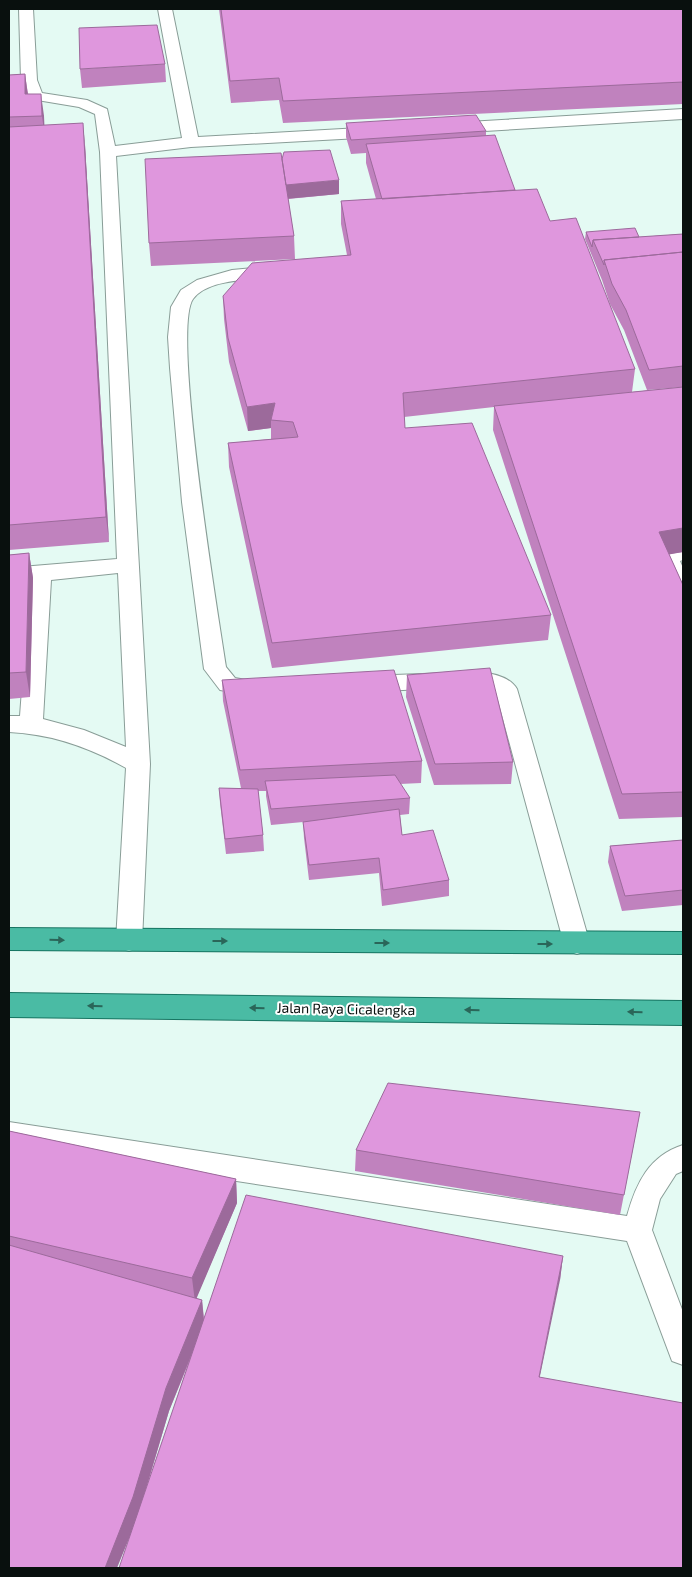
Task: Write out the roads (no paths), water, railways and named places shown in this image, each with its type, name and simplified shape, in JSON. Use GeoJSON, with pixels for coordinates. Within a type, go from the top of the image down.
{"type":"FeatureCollection","features":[{"type":"Feature","properties":{"kind":"highway"},"geometry":{"type":"LineString","coordinates":[[9,939],[577,944],[683,943]]}},
{"type":"Feature","properties":{"kind":"highway","name":"Jalan Raya Cicalengka"},"geometry":{"type":"LineString","coordinates":[[9,1004],[683,1013]]}},
{"type":"Feature","properties":{"kind":"lane"},"geometry":{"type":"LineString","coordinates":[[26,9],[29,80],[36,96],[50,101],[78,103],[98,108],[102,112],[108,152],[138,764],[130,941]]}},
{"type":"Feature","properties":{"kind":"lane"},"geometry":{"type":"LineString","coordinates":[[165,9],[191,142]]}},
{"type":"Feature","properties":{"kind":"lane"},"geometry":{"type":"LineString","coordinates":[[437,128],[683,114]]}},
{"type":"Feature","properties":{"kind":"lane"},"geometry":{"type":"LineString","coordinates":[[108,152],[191,142],[398,131]]}},
{"type":"Feature","properties":{"kind":"lane"},"geometry":{"type":"LineString","coordinates":[[273,687],[228,685],[215,669],[192,502],[177,337],[180,307],[187,294],[202,284],[232,275],[290,269]]}},
{"type":"Feature","properties":{"kind":"lane"},"geometry":{"type":"LineString","coordinates":[[683,554],[672,556],[670,561],[683,593]]}},
{"type":"Feature","properties":{"kind":"lane"},"geometry":{"type":"LineString","coordinates":[[9,575],[40,574],[127,565]]}},
{"type":"Feature","properties":{"kind":"lane"},"geometry":{"type":"LineString","coordinates":[[40,574],[20,724],[110,748],[138,764]]}},
{"type":"Feature","properties":{"kind":"lane"},"geometry":{"type":"LineString","coordinates":[[341,684],[479,679],[490,680],[506,689],[577,944]]}},
{"type":"Feature","properties":{"kind":"lane"},"geometry":{"type":"LineString","coordinates":[[9,1134],[637,1230]]}},
{"type":"Feature","properties":{"kind":"lane"},"geometry":{"type":"LineString","coordinates":[[683,1156],[666,1166],[647,1195],[637,1230],[683,1351]]}}]}
